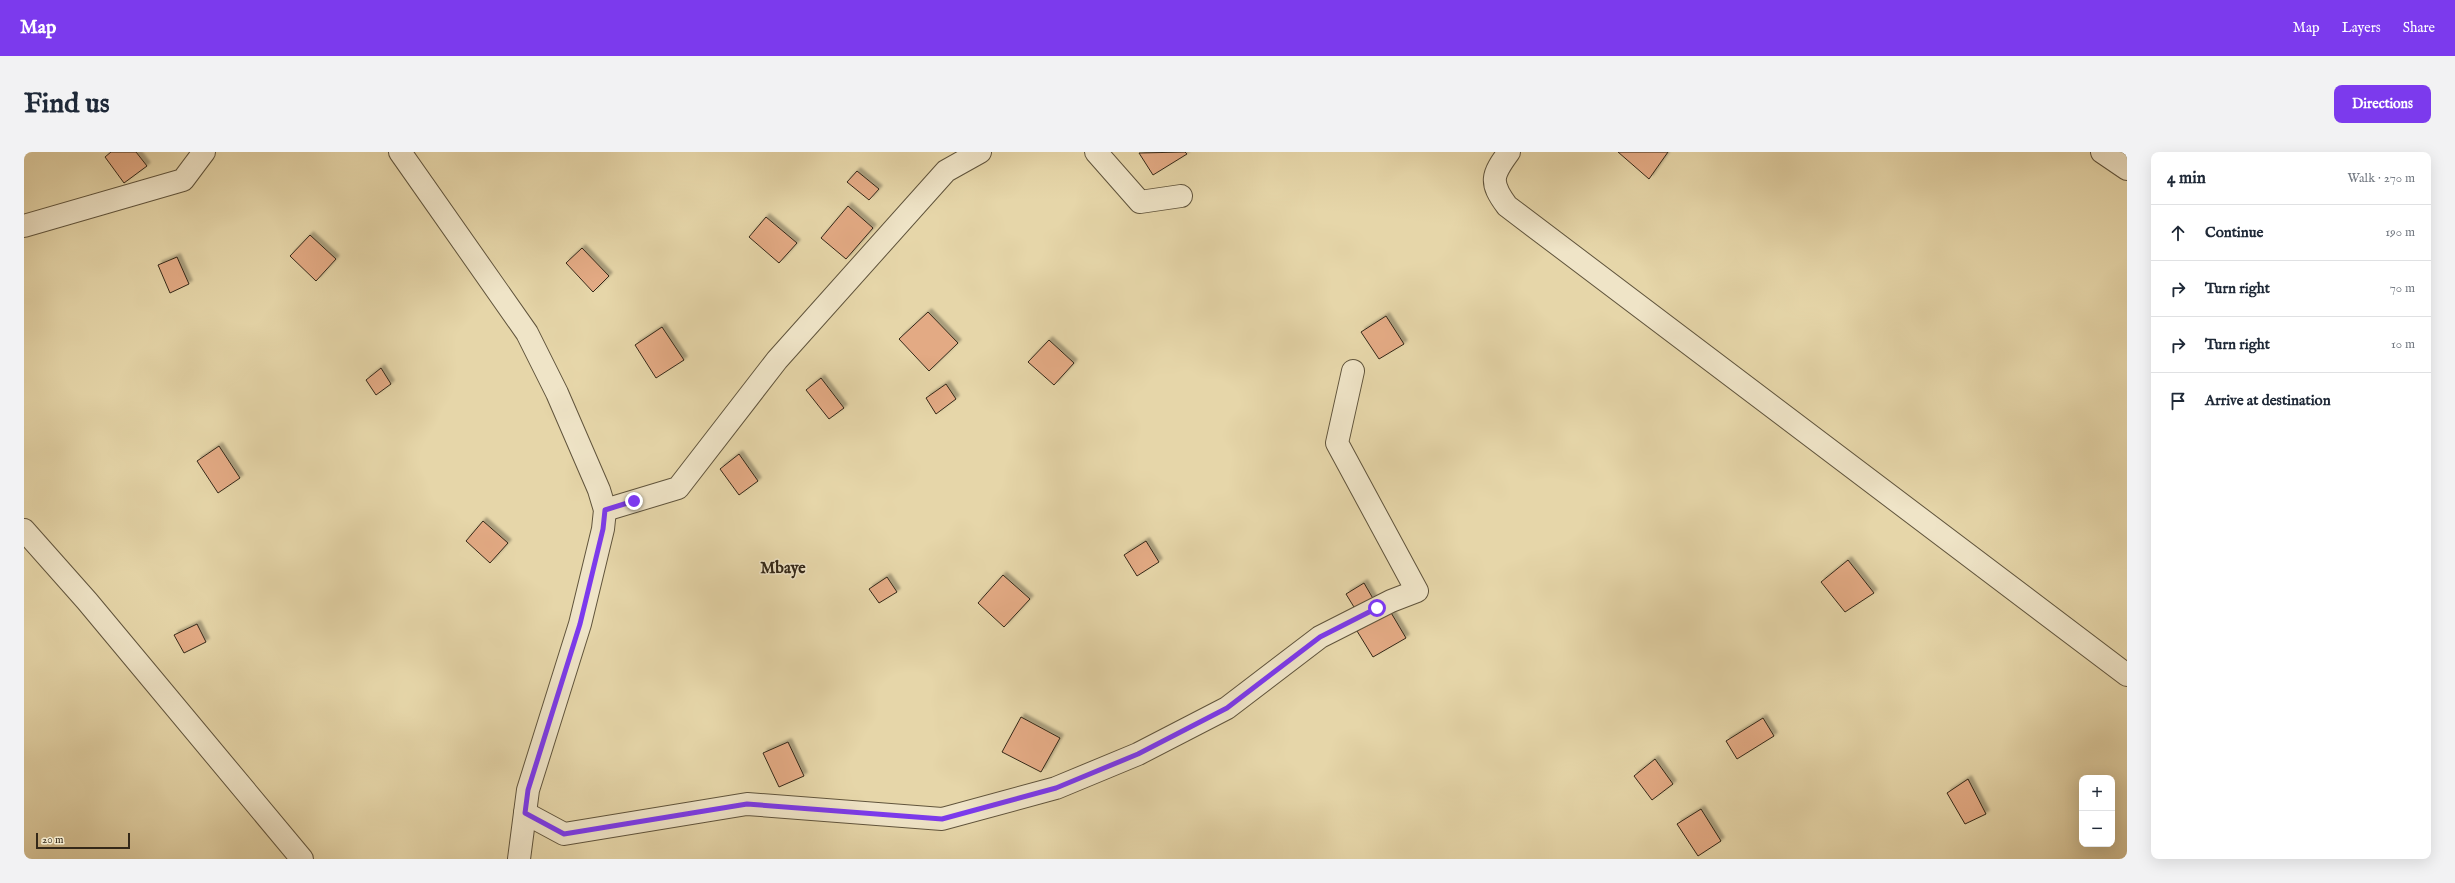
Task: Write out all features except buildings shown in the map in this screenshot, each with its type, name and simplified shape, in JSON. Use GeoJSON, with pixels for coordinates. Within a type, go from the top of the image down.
{"type":"FeatureCollection","features":[{"type":"Feature","properties":{"kind":"street"},"geometry":{"type":"LineString","coordinates":[[24,226],[183,180],[204,152]]}},
{"type":"Feature","properties":{"kind":"street"},"geometry":{"type":"LineString","coordinates":[[400,152],[527,333],[557,393],[599,490],[605,510],[603,529],[580,624],[528,790],[519,859]]}},
{"type":"Feature","properties":{"kind":"street"},"geometry":{"type":"LineString","coordinates":[[605,510],[678,488],[777,360],[946,171],[980,152]]}},
{"type":"Feature","properties":{"kind":"street"},"geometry":{"type":"LineString","coordinates":[[1096,152],[1140,202],[1181,196]]}},
{"type":"Feature","properties":{"kind":"street"},"geometry":{"type":"LineString","coordinates":[[1509,152],[1495,171],[1494,181],[1496,192],[1506,206],[2127,675]]}},
{"type":"Feature","properties":{"kind":"street"},"geometry":{"type":"LineString","coordinates":[[2102,152],[2127,169]]}},
{"type":"Feature","properties":{"kind":"street"},"geometry":{"type":"LineString","coordinates":[[525,813],[564,834],[747,804],[942,819],[1056,788],[1138,754],[1227,708],[1320,637],[1391,601],[1417,591],[1338,443],[1352,371]]}},
{"type":"Feature","properties":{"kind":"street"},"geometry":{"type":"LineString","coordinates":[[24,530],[87,601],[302,859]]}},
{"type":"Feature","properties":{"kind":"district","name":"Mbaye"},"geometry":{"type":"Point","coordinates":[783,567]}},
{"type":"Feature","properties":{"kind":"route"},"geometry":{"type":"LineString","coordinates":[[634,501],[605,510],[603,529],[580,624],[528,790],[525,813],[564,834],[747,804],[942,819],[1056,788],[1138,754],[1227,708],[1320,637],[1377,608]]}}]}
